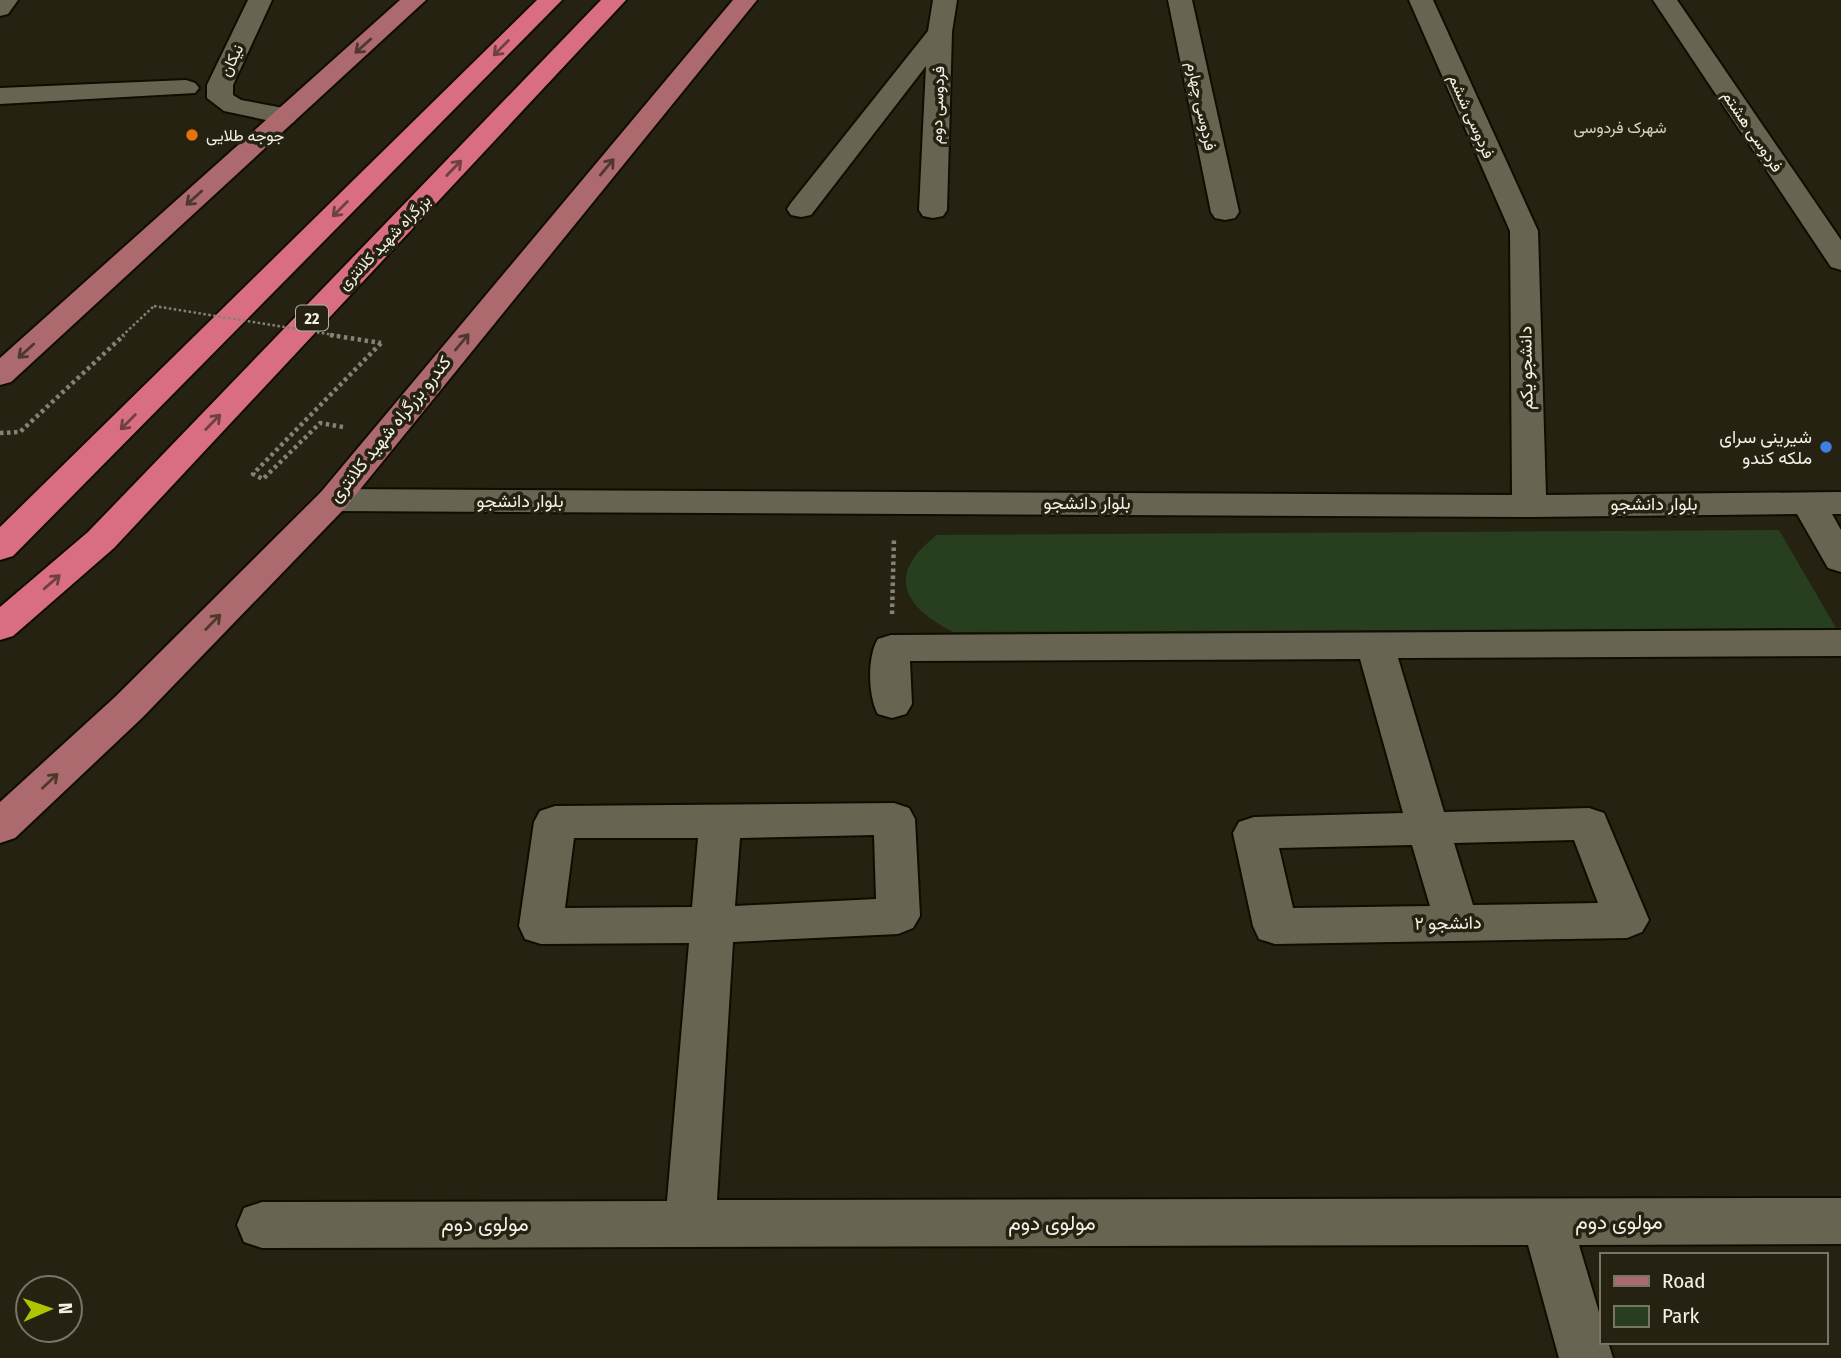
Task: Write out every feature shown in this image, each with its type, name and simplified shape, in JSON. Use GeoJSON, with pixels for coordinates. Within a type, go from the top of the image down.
{"type":"FeatureCollection","features":[{"type":"Feature","properties":{"kind":"highway"},"geometry":{"type":"LineString","coordinates":[[0,548],[550,0]]}},
{"type":"Feature","properties":{"kind":"highway","name":"بزرگراه شهید کلانتری"},"geometry":{"type":"LineString","coordinates":[[0,627],[101,540],[614,0]]}},
{"type":"Feature","properties":{"kind":"main road"},"geometry":{"type":"LineString","coordinates":[[0,375],[414,0]]}},
{"type":"Feature","properties":{"kind":"main road","name":"کندرو بزرگراه شهید کلانتری"},"geometry":{"type":"LineString","coordinates":[[0,827],[130,707],[333,500],[745,0]]}},
{"type":"Feature","properties":{"kind":"street"},"geometry":{"type":"LineString","coordinates":[[0,9],[6,0]]}},
{"type":"Feature","properties":{"kind":"street","name":"نیکان"},"geometry":{"type":"LineString","coordinates":[[260,0],[219,85],[220,97],[233,106],[285,116]]}},
{"type":"Feature","properties":{"kind":"street","name":"فردوسی دوم"},"geometry":{"type":"LineString","coordinates":[[933,210],[940,32],[945,0]]}},
{"type":"Feature","properties":{"kind":"street","name":"فردوسی چهارم"},"geometry":{"type":"LineString","coordinates":[[1180,0],[1224,212]]}},
{"type":"Feature","properties":{"kind":"street","name":"فردوسی ششم"},"geometry":{"type":"LineString","coordinates":[[1421,0],[1524,231]]}},
{"type":"Feature","properties":{"kind":"street","name":"فردوسی هشتم"},"geometry":{"type":"LineString","coordinates":[[1665,0],[1841,261]]}},
{"type":"Feature","properties":{"kind":"street"},"geometry":{"type":"LineString","coordinates":[[801,209],[940,32]]}},
{"type":"Feature","properties":{"kind":"street"},"geometry":{"type":"LineString","coordinates":[[0,96],[186,88]]}},
{"type":"Feature","properties":{"kind":"street","name":"دانشجو یکم"},"geometry":{"type":"LineString","coordinates":[[1524,231],[1529,506]]}},
{"type":"Feature","properties":{"kind":"street","name":"بلوار دانشجو"},"geometry":{"type":"LineString","coordinates":[[333,500],[1529,506],[1824,503]]}},
{"type":"Feature","properties":{"kind":"street"},"geometry":{"type":"LineString","coordinates":[[1824,503],[1841,560]]}},
{"type":"Feature","properties":{"kind":"street"},"geometry":{"type":"LineString","coordinates":[[892,704],[891,648],[1841,643]]}},
{"type":"Feature","properties":{"kind":"street"},"geometry":{"type":"LineString","coordinates":[[1375,645],[1457,922]]}},
{"type":"Feature","properties":{"kind":"street"},"geometry":{"type":"LineString","coordinates":[[894,818],[898,916],[712,925],[541,926],[555,822],[720,822],[894,818]]}},
{"type":"Feature","properties":{"kind":"street"},"geometry":{"type":"LineString","coordinates":[[690,1224],[720,822]]}},
{"type":"Feature","properties":{"kind":"street","name":"۲ دانشجو"},"geometry":{"type":"LineString","coordinates":[[1589,824],[1627,920],[1275,926],[1254,833],[1428,828],[1589,824]]}},
{"type":"Feature","properties":{"kind":"street","name":"مولوی دوم"},"geometry":{"type":"LineString","coordinates":[[262,1225],[1841,1221]]}},
{"type":"Feature","properties":{"kind":"street"},"geometry":{"type":"LineString","coordinates":[[1547,1222],[1586,1358]]}},
{"type":"Feature","properties":{"kind":"path"},"geometry":{"type":"LineString","coordinates":[[0,433],[20,432],[154,306],[381,343],[253,474],[263,479],[320,423],[385,435]]}},
{"type":"Feature","properties":{"kind":"path"},"geometry":{"type":"LineString","coordinates":[[891,648],[895,502]]}},
{"type":"Feature","properties":{"kind":"green space"},"geometry":{"type":"Polygon","coordinates":[[[1779,530],[1836,628],[953,632],[936,622],[912,600],[906,576],[921,549],[937,535],[1779,530]]]}},
{"type":"Feature","properties":{"kind":"place","name":"جوجه طلایی"},"geometry":{"type":"Point","coordinates":[192,135]}},
{"type":"Feature","properties":{"kind":"place","name":"شیرینی سرای ملکه کندو"},"geometry":{"type":"Point","coordinates":[1826,447]}},
{"type":"Feature","properties":{"kind":"district","name":"شهرک فردوسی"},"geometry":{"type":"Point","coordinates":[1620,127]}}]}
